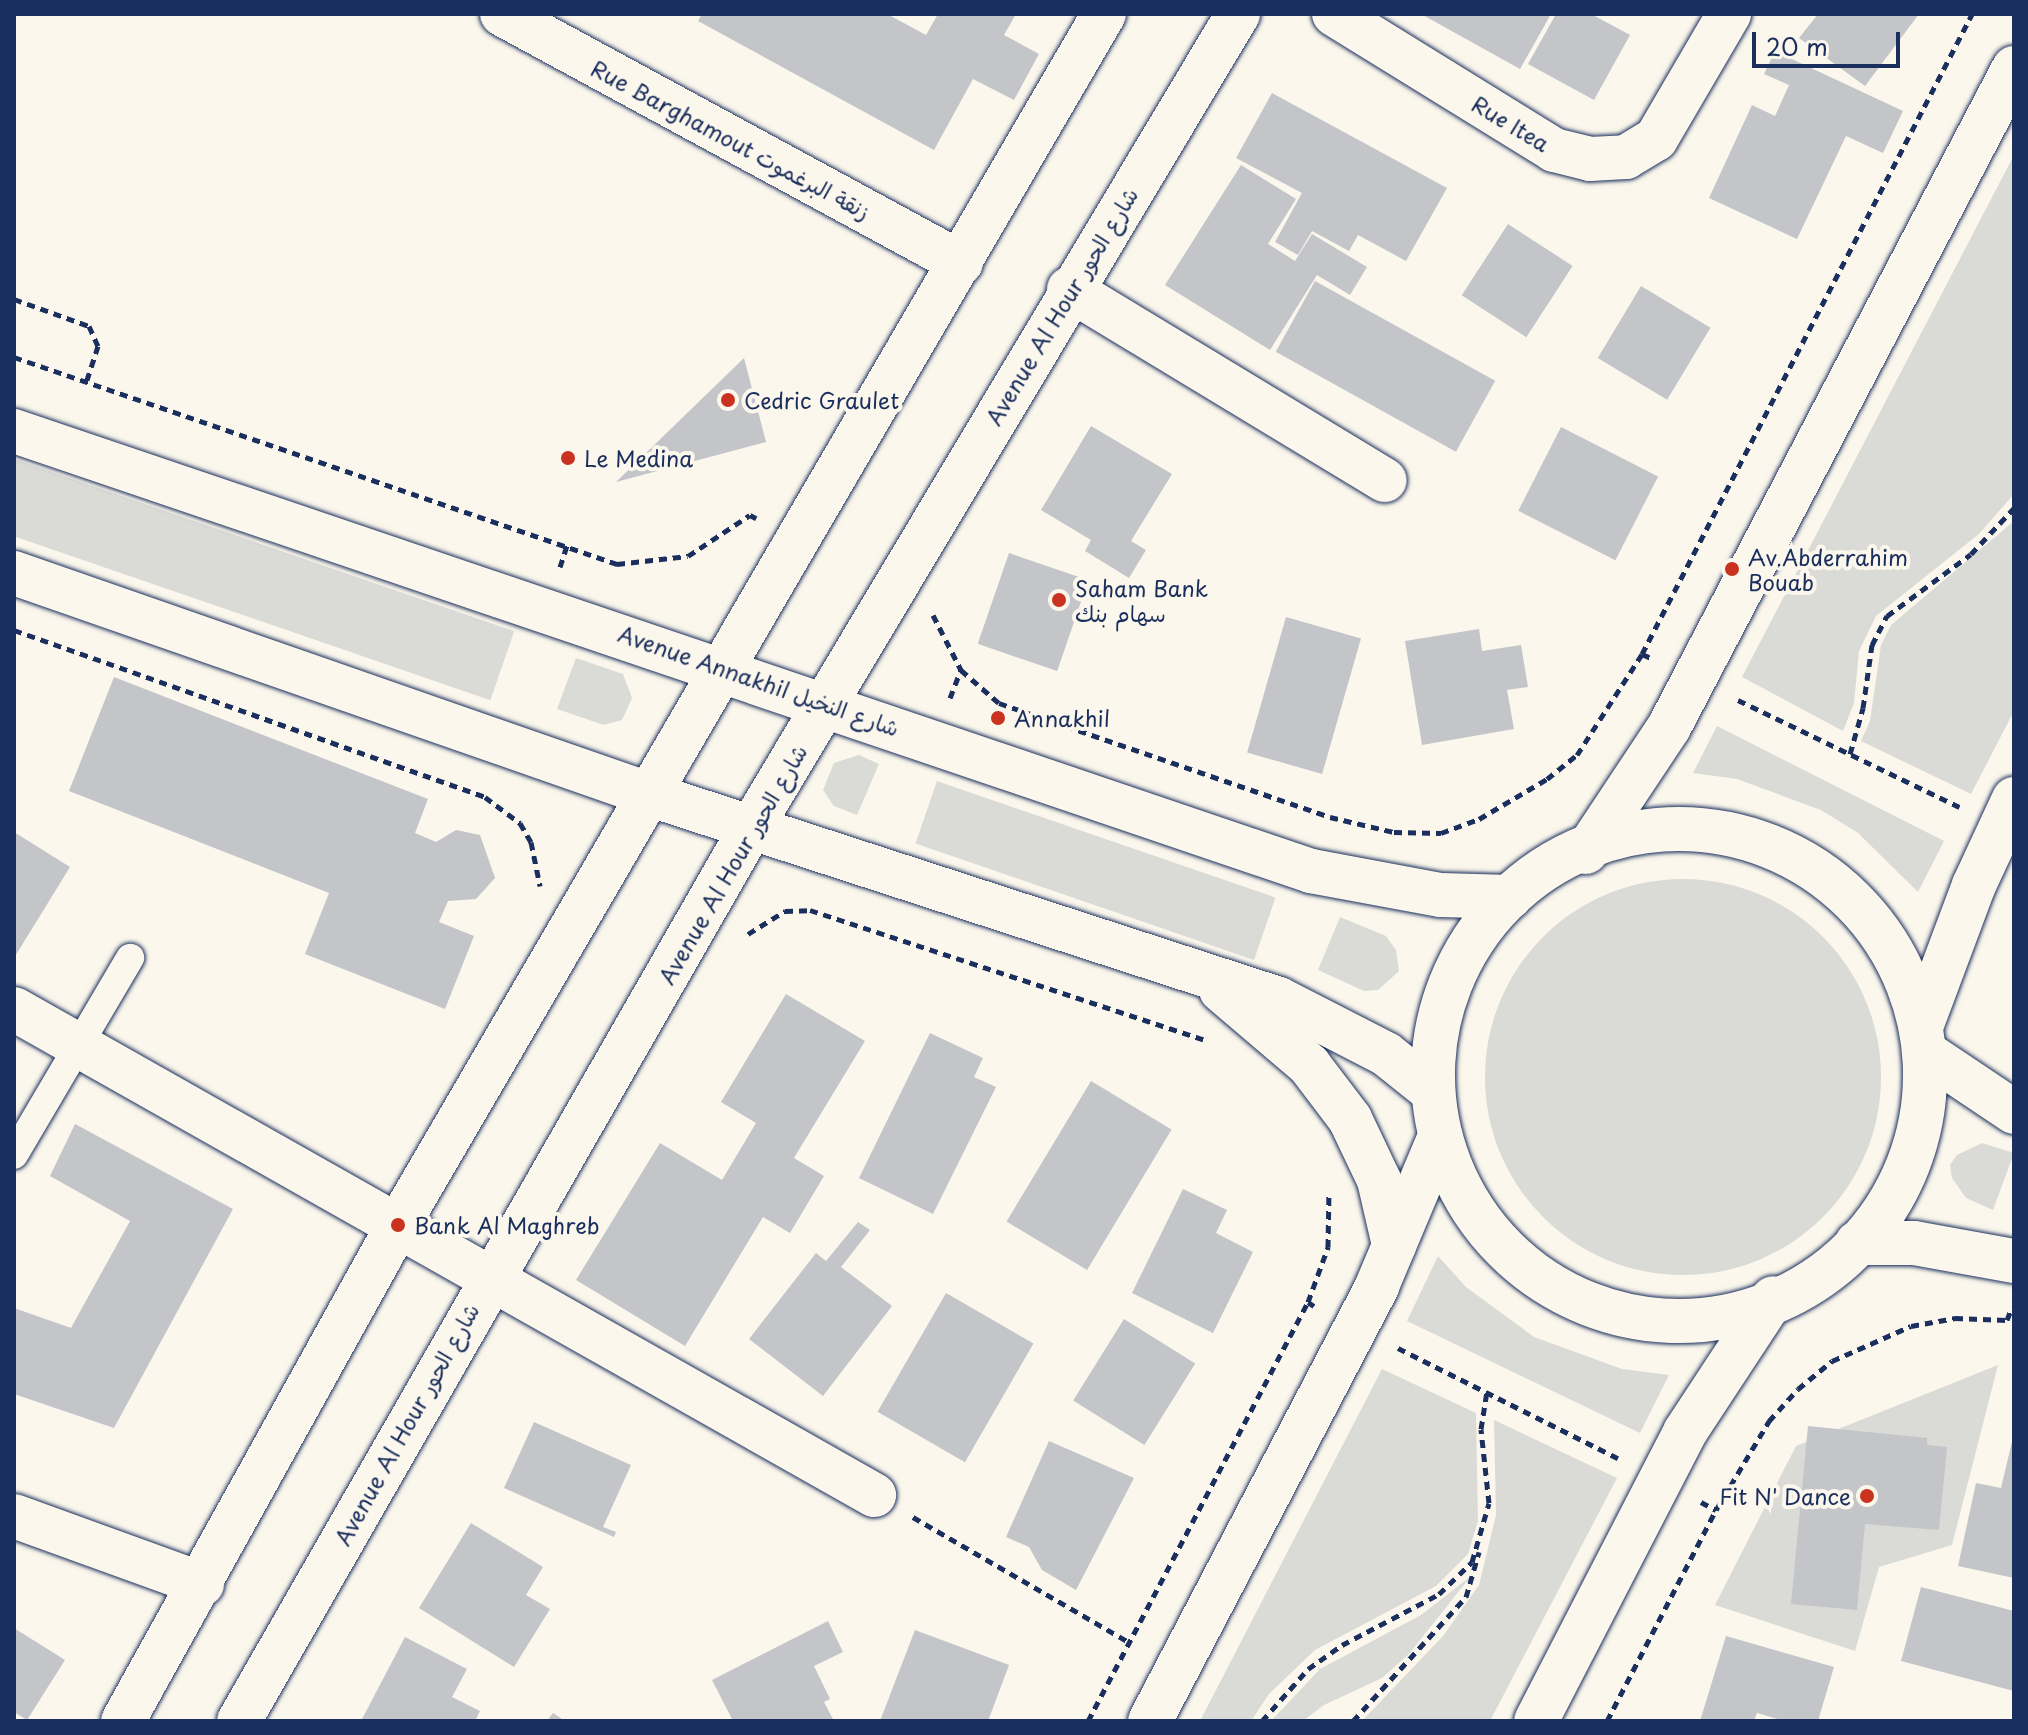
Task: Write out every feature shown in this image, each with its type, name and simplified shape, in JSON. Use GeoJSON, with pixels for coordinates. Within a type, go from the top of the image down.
{"type":"FeatureCollection","features":[{"type":"Feature","properties":{"kind":"main road"},"geometry":{"type":"LineString","coordinates":[[123,1721],[202,1584],[398,1225],[585,909],[720,667],[961,263],[1104,14]]}},
{"type":"Feature","properties":{"kind":"main road","name":"Avenue Al Hour شارع الحور"},"geometry":{"type":"LineString","coordinates":[[239,1721],[490,1277],[751,828],[893,593],[1069,289],[1238,14]]}},
{"type":"Feature","properties":{"kind":"main road","name":"Rue Itea"},"geometry":{"type":"LineString","coordinates":[[1334,14],[1554,150],[1590,159],[1626,157],[1656,139],[1729,14]]}},
{"type":"Feature","properties":{"kind":"main road","name":"Rue Barghamout زنقة البرغموت"},"geometry":{"type":"LineString","coordinates":[[519,18],[961,263]]}},
{"type":"Feature","properties":{"kind":"main road"},"geometry":{"type":"LineString","coordinates":[[1586,852],[1644,770],[2014,68]]}},
{"type":"Feature","properties":{"kind":"main road"},"geometry":{"type":"LineString","coordinates":[[1069,289],[1385,480]]}},
{"type":"Feature","properties":{"kind":"main road","name":"Avenue Annakhil شارع النخيل"},"geometry":{"type":"LineString","coordinates":[[14,431],[827,703],[1311,871],[1441,895],[1510,897]]}},
{"type":"Feature","properties":{"kind":"main road"},"geometry":{"type":"LineString","coordinates":[[14,573],[648,794],[1201,973],[1334,1023],[1386,1054],[1432,1091]]}},
{"type":"Feature","properties":{"kind":"main road"},"geometry":{"type":"LineString","coordinates":[[1924,1038],[2007,813]]}},
{"type":"Feature","properties":{"kind":"main road"},"geometry":{"type":"LineString","coordinates":[[1670,831],[1728,832],[1797,855],[1856,898],[1899,956],[1924,1038],[1922,1122],[1898,1187],[1857,1243],[1818,1275],[1773,1298],[1723,1316],[1670,1321],[1617,1314],[1567,1297],[1522,1268],[1485,1231],[1457,1186],[1440,1136],[1432,1091],[1435,1038],[1449,986],[1475,938],[1510,897],[1546,871],[1586,852],[1670,831]]}},
{"type":"Feature","properties":{"kind":"main road"},"geometry":{"type":"LineString","coordinates":[[1201,973],[1285,1042],[1331,1091],[1379,1180],[1394,1245]]}},
{"type":"Feature","properties":{"kind":"main road"},"geometry":{"type":"LineString","coordinates":[[14,1009],[874,1495]]}},
{"type":"Feature","properties":{"kind":"main road"},"geometry":{"type":"LineString","coordinates":[[1924,1038],[2014,1112]]}},
{"type":"Feature","properties":{"kind":"main road"},"geometry":{"type":"LineString","coordinates":[[1150,1721],[1394,1245],[1440,1136]]}},
{"type":"Feature","properties":{"kind":"main road"},"geometry":{"type":"LineString","coordinates":[[1857,1243],[1914,1243],[2014,1261]]}},
{"type":"Feature","properties":{"kind":"main road"},"geometry":{"type":"LineString","coordinates":[[1536,1721],[1661,1479],[1713,1387],[1773,1298]]}},
{"type":"Feature","properties":{"kind":"main road"},"geometry":{"type":"LineString","coordinates":[[14,1516],[202,1584]]}},
{"type":"Feature","properties":{"kind":"lane"},"geometry":{"type":"LineString","coordinates":[[14,1155],[81,1048],[130,958]]}},
{"type":"Feature","properties":{"kind":"path"},"geometry":{"type":"LineString","coordinates":[[893,593],[941,623],[961,670],[999,703],[1330,817],[1394,832],[1441,833],[1479,819],[1547,779],[1577,755],[1642,654],[1972,14]]}},
{"type":"Feature","properties":{"kind":"path"},"geometry":{"type":"LineString","coordinates":[[14,299],[89,326],[98,346],[86,382]]}},
{"type":"Feature","properties":{"kind":"path"},"geometry":{"type":"LineString","coordinates":[[14,357],[617,564],[688,556],[750,515],[797,540]]}},
{"type":"Feature","properties":{"kind":"path"},"geometry":{"type":"LineString","coordinates":[[1850,754],[1872,645],[1887,616],[1971,554],[2014,508]]}},
{"type":"Feature","properties":{"kind":"path"},"geometry":{"type":"LineString","coordinates":[[14,630],[485,797],[505,808],[526,833],[540,888],[585,909]]}},
{"type":"Feature","properties":{"kind":"path"},"geometry":{"type":"LineString","coordinates":[[1642,654],[1850,754],[2007,813]]}},
{"type":"Feature","properties":{"kind":"path"},"geometry":{"type":"LineString","coordinates":[[738,945],[768,919],[785,911],[810,910],[1219,1045]]}},
{"type":"Feature","properties":{"kind":"path"},"geometry":{"type":"LineString","coordinates":[[1088,1721],[1308,1302]]}},
{"type":"Feature","properties":{"kind":"path"},"geometry":{"type":"LineString","coordinates":[[1607,1721],[1716,1510],[1769,1421],[1832,1361],[1911,1326],[1955,1318],[2010,1322],[2014,1302]]}},
{"type":"Feature","properties":{"kind":"path"},"geometry":{"type":"LineString","coordinates":[[1353,1721],[1466,1597],[1489,1503],[1481,1429],[1487,1392]]}},
{"type":"Feature","properties":{"kind":"path"},"geometry":{"type":"LineString","coordinates":[[1661,1479],[1716,1510]]}},
{"type":"Feature","properties":{"kind":"path"},"geometry":{"type":"LineString","coordinates":[[874,1495],[1130,1642]]}},
{"type":"Feature","properties":{"kind":"path"},"geometry":{"type":"LineString","coordinates":[[1262,1721],[1308,1669],[1342,1645],[1439,1594],[1457,1580],[1479,1548]]}},
{"type":"Feature","properties":{"kind":"shaded area"},"geometry":{"type":"Polygon","coordinates":[[[2014,155],[2014,494],[1979,534],[1876,616],[1859,651],[1854,703],[1843,731],[1742,677],[2014,155]]]}},
{"type":"Feature","properties":{"kind":"shaded area"},"geometry":{"type":"Polygon","coordinates":[[[14,459],[514,631],[490,700],[14,536],[14,459]]]}},
{"type":"Feature","properties":{"kind":"shaded area"},"geometry":{"type":"Polygon","coordinates":[[[2014,521],[2014,711],[1971,794],[1861,741],[1870,721],[1881,645],[1891,625],[2014,521]]]}},
{"type":"Feature","properties":{"kind":"shaded area"},"geometry":{"type":"Polygon","coordinates":[[[576,658],[623,674],[632,698],[622,720],[604,725],[557,709],[576,658]]]}},
{"type":"Feature","properties":{"kind":"shaded area"},"geometry":{"type":"Polygon","coordinates":[[[1717,726],[1944,841],[1918,892],[1858,833],[1821,810],[1737,779],[1693,773],[1717,726]]]}},
{"type":"Feature","properties":{"kind":"shaded area"},"geometry":{"type":"Polygon","coordinates":[[[859,755],[879,764],[857,815],[834,806],[823,790],[834,763],[859,755]]]}},
{"type":"Feature","properties":{"kind":"shaded area"},"geometry":{"type":"Polygon","coordinates":[[[937,781],[1275,898],[1254,960],[916,843],[937,781]]]}},
{"type":"Feature","properties":{"kind":"shaded area"},"geometry":{"type":"Polygon","coordinates":[[[1683,879],[1722,883],[1759,894],[1793,913],[1823,937],[1847,967],[1866,1001],[1877,1038],[1881,1077],[1877,1116],[1866,1153],[1847,1187],[1823,1217],[1793,1241],[1759,1260],[1722,1271],[1683,1275],[1644,1271],[1607,1260],[1573,1241],[1543,1217],[1519,1187],[1500,1153],[1489,1116],[1485,1077],[1489,1038],[1500,1001],[1519,967],[1543,937],[1573,913],[1607,894],[1644,883],[1683,879]]]}},
{"type":"Feature","properties":{"kind":"shaded area"},"geometry":{"type":"Polygon","coordinates":[[[1340,917],[1386,936],[1396,950],[1399,971],[1378,990],[1364,991],[1318,970],[1340,917]]]}},
{"type":"Feature","properties":{"kind":"shaded area"},"geometry":{"type":"Polygon","coordinates":[[[1982,1143],[2014,1153],[1993,1210],[1966,1198],[1952,1178],[1950,1165],[1957,1155],[1982,1143]]]}},
{"type":"Feature","properties":{"kind":"shaded area"},"geometry":{"type":"Polygon","coordinates":[[[1438,1256],[1466,1287],[1534,1337],[1622,1369],[1669,1375],[1640,1433],[1407,1321],[1438,1256]]]}},
{"type":"Feature","properties":{"kind":"shaded area","name":"Fit N' Dance"},"geometry":{"type":"Polygon","coordinates":[[[1998,1365],[1952,1545],[1879,1567],[1855,1651],[1715,1605],[1796,1446],[1998,1365]]]}},
{"type":"Feature","properties":{"kind":"shaded area"},"geometry":{"type":"Polygon","coordinates":[[[1382,1369],[1476,1413],[1478,1521],[1468,1554],[1436,1586],[1315,1650],[1269,1694],[1251,1721],[1200,1721],[1382,1369]]]}},
{"type":"Feature","properties":{"kind":"shaded area"},"geometry":{"type":"Polygon","coordinates":[[[1494,1420],[1617,1478],[1490,1721],[1362,1721],[1443,1636],[1479,1585],[1496,1515],[1494,1420]]]}},
{"type":"Feature","properties":{"kind":"shaded area"},"geometry":{"type":"Polygon","coordinates":[[[1471,1576],[1409,1654],[1382,1678],[1324,1705],[1303,1721],[1271,1721],[1320,1669],[1421,1615],[1471,1576]]]}},
{"type":"Feature","properties":{"kind":"building"},"geometry":{"type":"Polygon","coordinates":[[[702,14],[887,14],[926,35],[938,14],[1016,14],[1004,35],[1039,54],[1014,100],[973,79],[934,150],[698,21],[702,14]]]}},
{"type":"Feature","properties":{"kind":"building"},"geometry":{"type":"Polygon","coordinates":[[[1421,14],[1551,14],[1520,69],[1421,14]]]}},
{"type":"Feature","properties":{"kind":"building"},"geometry":{"type":"Polygon","coordinates":[[[1556,14],[1591,14],[1630,35],[1594,100],[1528,64],[1556,14]]]}},
{"type":"Feature","properties":{"kind":"building"},"geometry":{"type":"Polygon","coordinates":[[[1818,14],[1919,14],[1865,86],[1799,38],[1818,14]]]}},
{"type":"Feature","properties":{"kind":"building"},"geometry":{"type":"Polygon","coordinates":[[[1775,51],[1903,111],[1883,153],[1846,136],[1797,239],[1709,198],[1752,105],[1775,116],[1789,85],[1764,74],[1775,51]]]}},
{"type":"Feature","properties":{"kind":"building"},"geometry":{"type":"Polygon","coordinates":[[[1272,93],[1447,188],[1406,261],[1358,235],[1349,251],[1312,231],[1298,255],[1275,242],[1302,193],[1236,158],[1272,93]]]}},
{"type":"Feature","properties":{"kind":"building"},"geometry":{"type":"Polygon","coordinates":[[[1241,165],[1296,199],[1268,244],[1295,261],[1312,234],[1367,267],[1350,295],[1317,275],[1270,350],[1165,285],[1241,165]]]}},
{"type":"Feature","properties":{"kind":"building"},"geometry":{"type":"Polygon","coordinates":[[[1508,224],[1573,266],[1526,337],[1462,295],[1508,224]]]}},
{"type":"Feature","properties":{"kind":"building"},"geometry":{"type":"Polygon","coordinates":[[[1315,281],[1495,381],[1456,452],[1276,352],[1315,281]]]}},
{"type":"Feature","properties":{"kind":"building"},"geometry":{"type":"Polygon","coordinates":[[[1641,286],[1710,328],[1667,400],[1598,358],[1641,286]]]}},
{"type":"Feature","properties":{"kind":"building","name":"Cedric Graulet"},"geometry":{"type":"Polygon","coordinates":[[[744,358],[766,442],[616,482],[744,358]]]}},
{"type":"Feature","properties":{"kind":"building"},"geometry":{"type":"Polygon","coordinates":[[[1091,426],[1172,474],[1131,541],[1146,550],[1129,578],[1085,551],[1091,540],[1041,510],[1091,426]]]}},
{"type":"Feature","properties":{"kind":"building"},"geometry":{"type":"Polygon","coordinates":[[[1561,427],[1658,476],[1615,560],[1518,511],[1561,427]]]}},
{"type":"Feature","properties":{"kind":"building"},"geometry":{"type":"Polygon","coordinates":[[[1009,553],[1088,580],[1057,671],[978,644],[1009,553]]]}},
{"type":"Feature","properties":{"kind":"building"},"geometry":{"type":"Polygon","coordinates":[[[1286,617],[1361,638],[1322,774],[1247,753],[1286,617]]]}},
{"type":"Feature","properties":{"kind":"building"},"geometry":{"type":"Polygon","coordinates":[[[1479,629],[1482,651],[1521,645],[1528,687],[1507,690],[1514,729],[1422,745],[1405,641],[1479,629]]]}},
{"type":"Feature","properties":{"kind":"building"},"geometry":{"type":"Polygon","coordinates":[[[114,677],[428,799],[415,833],[436,842],[456,830],[480,835],[495,878],[476,899],[448,901],[439,922],[474,936],[445,1009],[305,954],[329,893],[69,791],[114,677]]]}},
{"type":"Feature","properties":{"kind":"building"},"geometry":{"type":"Polygon","coordinates":[[[14,832],[70,867],[14,958],[14,832]]]}},
{"type":"Feature","properties":{"kind":"building"},"geometry":{"type":"Polygon","coordinates":[[[786,994],[865,1041],[794,1158],[824,1176],[790,1233],[763,1217],[685,1346],[576,1280],[660,1143],[722,1180],[756,1123],[721,1102],[786,994]]]}},
{"type":"Feature","properties":{"kind":"building"},"geometry":{"type":"Polygon","coordinates":[[[930,1033],[983,1058],[974,1077],[996,1087],[933,1214],[859,1178],[930,1033]]]}},
{"type":"Feature","properties":{"kind":"building"},"geometry":{"type":"Polygon","coordinates":[[[1091,1081],[1172,1129],[1087,1270],[1007,1222],[1091,1081]]]}},
{"type":"Feature","properties":{"kind":"building"},"geometry":{"type":"Polygon","coordinates":[[[75,1124],[233,1209],[114,1428],[14,1394],[14,1308],[71,1328],[130,1221],[50,1176],[75,1124]]]}},
{"type":"Feature","properties":{"kind":"building"},"geometry":{"type":"Polygon","coordinates":[[[1183,1189],[1227,1210],[1216,1233],[1253,1252],[1213,1333],[1132,1293],[1183,1189]]]}},
{"type":"Feature","properties":{"kind":"building"},"geometry":{"type":"Polygon","coordinates":[[[858,1222],[870,1230],[841,1267],[892,1306],[823,1396],[749,1339],[816,1253],[826,1261],[858,1222]]]}},
{"type":"Feature","properties":{"kind":"building"},"geometry":{"type":"Polygon","coordinates":[[[946,1293],[1033,1343],[965,1462],[878,1412],[946,1293]]]}},
{"type":"Feature","properties":{"kind":"building"},"geometry":{"type":"Polygon","coordinates":[[[1124,1319],[1195,1364],[1144,1445],[1073,1400],[1124,1319]]]}},
{"type":"Feature","properties":{"kind":"building"},"geometry":{"type":"Polygon","coordinates":[[[534,1422],[631,1465],[603,1527],[616,1532],[614,1537],[504,1488],[534,1422]]]}},
{"type":"Feature","properties":{"kind":"building"},"geometry":{"type":"Polygon","coordinates":[[[1808,1426],[1927,1438],[1927,1445],[1947,1447],[1939,1530],[1865,1524],[1857,1610],[1791,1604],[1808,1426]]]}},
{"type":"Feature","properties":{"kind":"building"},"geometry":{"type":"Polygon","coordinates":[[[2014,1433],[2014,1578],[1958,1566],[1976,1483],[2001,1488],[2014,1433]]]}},
{"type":"Feature","properties":{"kind":"building"},"geometry":{"type":"Polygon","coordinates":[[[1049,1441],[1134,1478],[1076,1590],[1042,1570],[1029,1547],[1006,1537],[1049,1441]]]}},
{"type":"Feature","properties":{"kind":"building"},"geometry":{"type":"Polygon","coordinates":[[[471,1523],[543,1567],[526,1595],[550,1609],[514,1667],[419,1608],[471,1523]]]}},
{"type":"Feature","properties":{"kind":"building"},"geometry":{"type":"Polygon","coordinates":[[[1921,1587],[2014,1611],[2014,1691],[1901,1661],[1921,1587]]]}},
{"type":"Feature","properties":{"kind":"building"},"geometry":{"type":"Polygon","coordinates":[[[828,1621],[843,1652],[814,1666],[830,1699],[824,1702],[834,1721],[733,1721],[712,1680],[828,1621]]]}},
{"type":"Feature","properties":{"kind":"building"},"geometry":{"type":"Polygon","coordinates":[[[14,1628],[65,1660],[27,1720],[14,1712],[14,1628]]]}},
{"type":"Feature","properties":{"kind":"building"},"geometry":{"type":"Polygon","coordinates":[[[915,1630],[1009,1665],[988,1721],[880,1721],[915,1630]]]}},
{"type":"Feature","properties":{"kind":"building"},"geometry":{"type":"Polygon","coordinates":[[[1726,1636],[1834,1667],[1818,1721],[1784,1721],[1757,1713],[1754,1721],[1700,1721],[1726,1636]]]}},
{"type":"Feature","properties":{"kind":"building"},"geometry":{"type":"Polygon","coordinates":[[[405,1637],[467,1669],[452,1697],[480,1711],[475,1721],[361,1721],[405,1637]]]}},
{"type":"Feature","properties":{"kind":"building"},"geometry":{"type":"Polygon","coordinates":[[[553,1713],[565,1721],[547,1721],[553,1713]]]}},
{"type":"Feature","properties":{"kind":"place","name":"Cedric Graulet"},"geometry":{"type":"Point","coordinates":[728,400]}},
{"type":"Feature","properties":{"kind":"place","name":"Le Medina"},"geometry":{"type":"Point","coordinates":[568,458]}},
{"type":"Feature","properties":{"kind":"place","name":"Av.Abderrahim Bouab"},"geometry":{"type":"Point","coordinates":[1732,569]}},
{"type":"Feature","properties":{"kind":"place","name":"Saham Bank سهام بنك"},"geometry":{"type":"Point","coordinates":[1059,600]}},
{"type":"Feature","properties":{"kind":"place","name":"Annakhil"},"geometry":{"type":"Point","coordinates":[998,718]}},
{"type":"Feature","properties":{"kind":"place","name":"Bank Al Maghreb"},"geometry":{"type":"Point","coordinates":[398,1225]}},
{"type":"Feature","properties":{"kind":"place","name":"Fit N' Dance"},"geometry":{"type":"Point","coordinates":[1867,1496]}}]}
